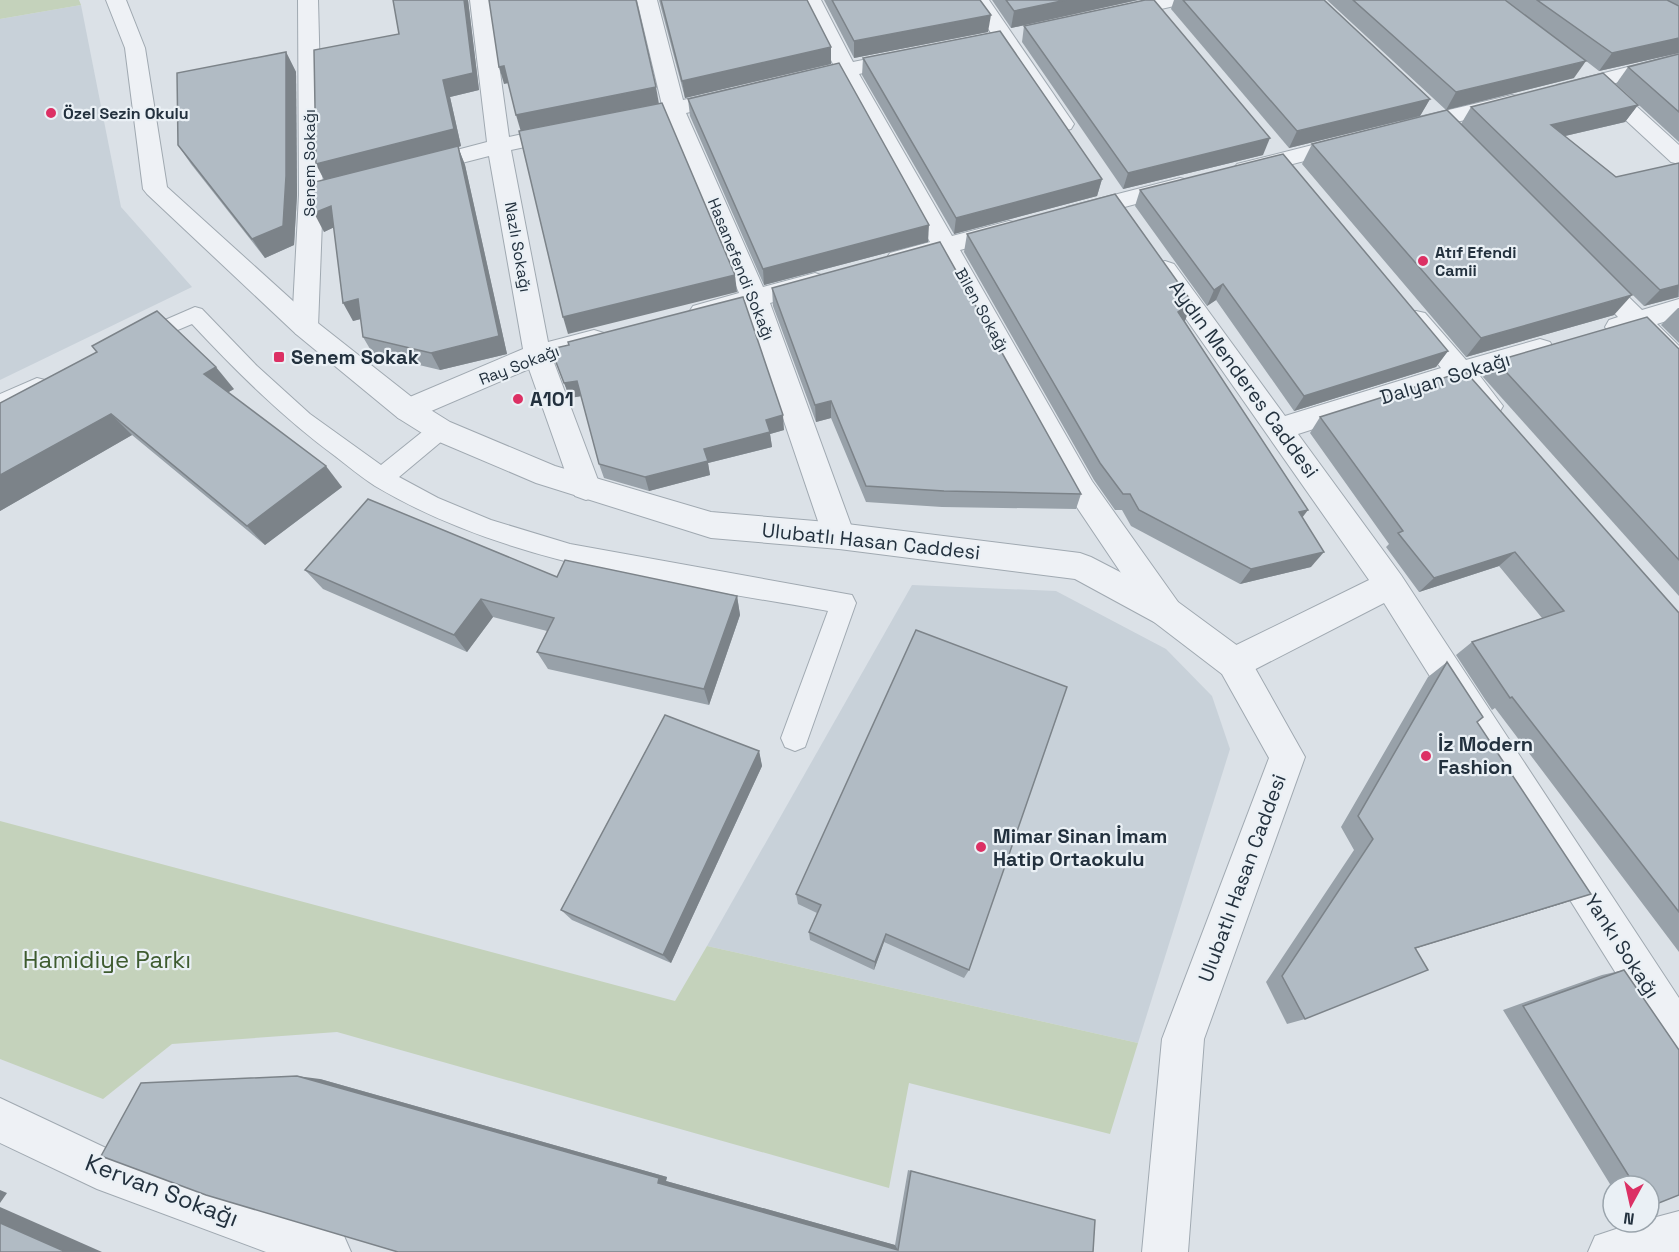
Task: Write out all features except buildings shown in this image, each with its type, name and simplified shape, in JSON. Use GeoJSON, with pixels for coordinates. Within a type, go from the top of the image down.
{"type":"FeatureCollection","features":[{"type":"Feature","properties":{"kind":"street","name":"Ulubatlı Hasan Caddesi"},"geometry":{"type":"LineString","coordinates":[[116,0],[135,48],[156,189],[305,327],[408,410],[440,430],[547,475],[711,525],[839,536],[1080,567],[1166,612],[1234,663],[1287,757],[1183,1039],[1165,1252]]}},
{"type":"Feature","properties":{"kind":"street","name":"Senem Sokağı"},"geometry":{"type":"LineString","coordinates":[[305,327],[322,192],[308,0]]}},
{"type":"Feature","properties":{"kind":"street","name":"Nazlı Sokağı"},"geometry":{"type":"LineString","coordinates":[[480,0],[500,146],[537,354],[585,488]]}},
{"type":"Feature","properties":{"kind":"street","name":"Hasanefendi Sokağı"},"geometry":{"type":"LineString","coordinates":[[647,0],[675,110],[755,299],[839,536]]}},
{"type":"Feature","properties":{"kind":"street","name":"Bilen Sokağı"},"geometry":{"type":"LineString","coordinates":[[811,0],[846,69],[1081,489],[1166,612]]}},
{"type":"Feature","properties":{"kind":"street"},"geometry":{"type":"LineString","coordinates":[[979,0],[1077,144]]}},
{"type":"Feature","properties":{"kind":"street"},"geometry":{"type":"LineString","coordinates":[[1096,17],[1162,7]]}},
{"type":"Feature","properties":{"kind":"street"},"geometry":{"type":"LineString","coordinates":[[777,85],[925,53]]}},
{"type":"Feature","properties":{"kind":"street"},"geometry":{"type":"LineString","coordinates":[[879,265],[1116,201],[1536,97],[1588,75],[1679,60]]}},
{"type":"Feature","properties":{"kind":"street"},"geometry":{"type":"LineString","coordinates":[[1588,75],[1679,157]]}},
{"type":"Feature","properties":{"kind":"street"},"geometry":{"type":"LineString","coordinates":[[604,124],[754,91]]}},
{"type":"Feature","properties":{"kind":"street"},"geometry":{"type":"LineString","coordinates":[[399,172],[500,146],[581,129]]}},
{"type":"Feature","properties":{"kind":"street","name":"Aydın Menderes Caddesi"},"geometry":{"type":"LineString","coordinates":[[1150,249],[1390,585]]}},
{"type":"Feature","properties":{"kind":"street"},"geometry":{"type":"LineString","coordinates":[[1580,262],[1679,362]]}},
{"type":"Feature","properties":{"kind":"street"},"geometry":{"type":"LineString","coordinates":[[675,319],[834,277]]}},
{"type":"Feature","properties":{"kind":"street"},"geometry":{"type":"LineString","coordinates":[[1400,301],[1506,426]]}},
{"type":"Feature","properties":{"kind":"street"},"geometry":{"type":"LineString","coordinates":[[1592,334],[1679,308]]}},
{"type":"Feature","properties":{"kind":"street","name":"Ray Sokağı"},"geometry":{"type":"LineString","coordinates":[[408,410],[537,354],[617,334]]}},
{"type":"Feature","properties":{"kind":"street","name":"Dalyan Sokağı"},"geometry":{"type":"LineString","coordinates":[[1280,429],[1459,372],[1559,344]]}},
{"type":"Feature","properties":{"kind":"street"},"geometry":{"type":"LineString","coordinates":[[1234,663],[1390,585]]}},
{"type":"Feature","properties":{"kind":"street","name":"Yankı Sokağı"},"geometry":{"type":"LineString","coordinates":[[1390,585],[1679,1035]]}},
{"type":"Feature","properties":{"kind":"street","name":"Kervan Sokağı"},"geometry":{"type":"LineString","coordinates":[[0,1120],[97,1167],[328,1252]]}},
{"type":"Feature","properties":{"kind":"street"},"geometry":{"type":"LineString","coordinates":[[1611,1252],[1679,1234]]}},
{"type":"Feature","properties":{"kind":"lane"},"geometry":{"type":"LineString","coordinates":[[119,348],[195,314],[249,371],[302,420],[381,478],[430,505],[485,528],[570,554],[843,603],[795,738]]}},
{"type":"Feature","properties":{"kind":"lane"},"geometry":{"type":"LineString","coordinates":[[0,402],[54,378]]}},
{"type":"Feature","properties":{"kind":"lane"},"geometry":{"type":"LineString","coordinates":[[381,478],[440,430]]}},
{"type":"Feature","properties":{"kind":"shaded area","name":"Özel Sezin Okulu"},"geometry":{"type":"Polygon","coordinates":[[[81,5],[121,207],[192,287],[0,380],[0,19],[81,5]]]}},
{"type":"Feature","properties":{"kind":"shaded area","name":"Mimar Sinan İmam Hatip Ortaokulu"},"geometry":{"type":"Polygon","coordinates":[[[912,585],[1056,591],[1166,649],[1212,696],[1230,749],[1138,1043],[707,946],[912,585]]]}},
{"type":"Feature","properties":{"kind":"green space"},"geometry":{"type":"Polygon","coordinates":[[[0,0],[79,0],[81,5],[0,19],[0,0]]]}},
{"type":"Feature","properties":{"kind":"green space","name":"Hamidiye Parkı"},"geometry":{"type":"Polygon","coordinates":[[[0,821],[675,1001],[707,946],[1138,1043],[1110,1134],[909,1083],[889,1188],[337,1032],[172,1044],[103,1099],[0,1059],[0,821]]]}},
{"type":"Feature","properties":{"kind":"place","name":"Özel Sezin Okulu"},"geometry":{"type":"Point","coordinates":[51,113]}},
{"type":"Feature","properties":{"kind":"place","name":"Atıf Efendi Camii"},"geometry":{"type":"Point","coordinates":[1423,261]}},
{"type":"Feature","properties":{"kind":"place","name":"Senem Sokak"},"geometry":{"type":"Point","coordinates":[279,357]}},
{"type":"Feature","properties":{"kind":"place","name":"A101"},"geometry":{"type":"Point","coordinates":[518,399]}},
{"type":"Feature","properties":{"kind":"place","name":"İz Modern Fashion"},"geometry":{"type":"Point","coordinates":[1426,756]}},
{"type":"Feature","properties":{"kind":"place","name":"Mimar Sinan İmam Hatip Ortaokulu"},"geometry":{"type":"Point","coordinates":[981,847]}}]}
